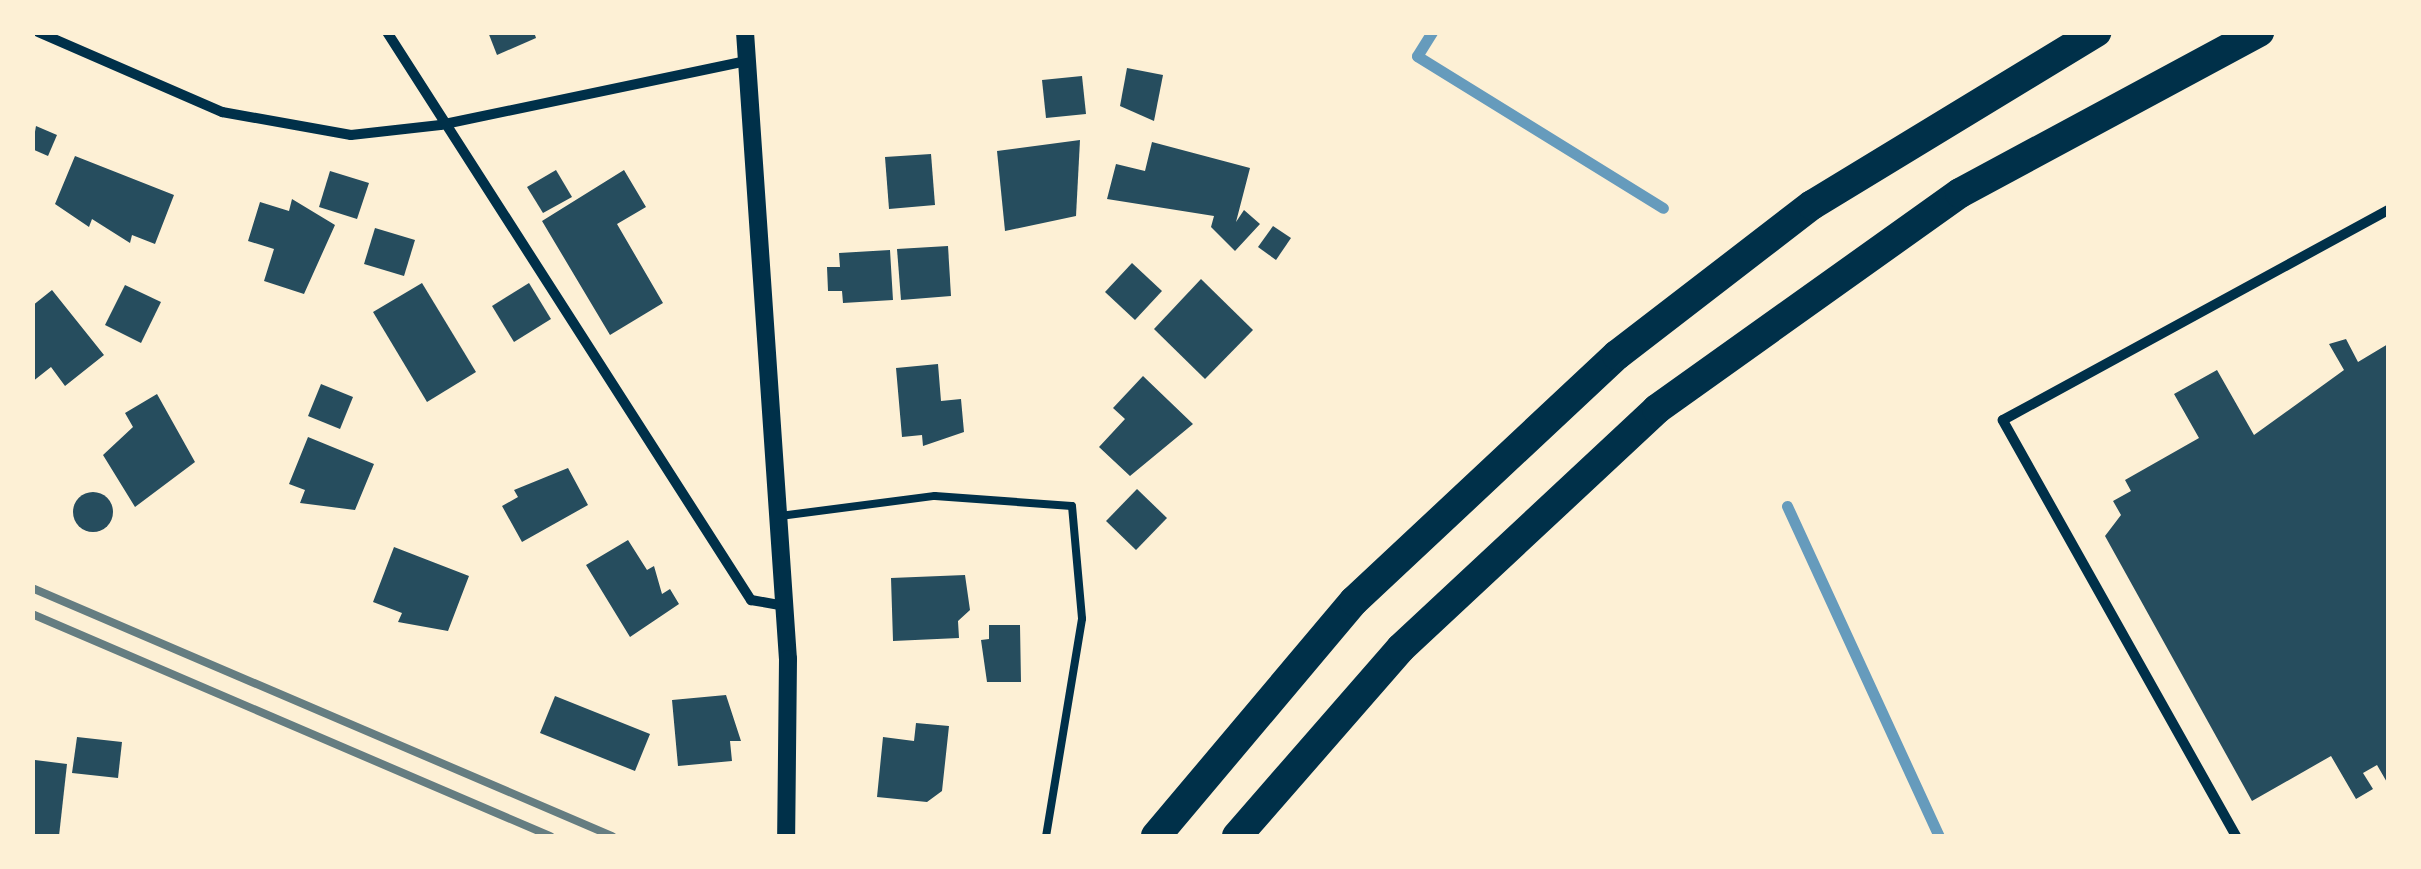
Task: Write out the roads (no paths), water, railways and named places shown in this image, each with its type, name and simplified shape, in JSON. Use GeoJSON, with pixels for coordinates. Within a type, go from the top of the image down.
{"type":"FeatureCollection","features":[{"type":"Feature","properties":{"kind":"highway"},"geometry":{"type":"LineString","coordinates":[[1156,836],[1354,601],[1617,355],[1812,205],[2096,32]]}},
{"type":"Feature","properties":{"kind":"highway"},"geometry":{"type":"LineString","coordinates":[[1237,836],[1401,648],[1657,409],[1960,193],[2259,32]]}},
{"type":"Feature","properties":{"kind":"street"},"geometry":{"type":"LineString","coordinates":[[38,32],[256,122],[351,135],[440,125],[746,61]]}},
{"type":"Feature","properties":{"kind":"street"},"geometry":{"type":"LineString","coordinates":[[388,32],[440,125],[751,600],[785,606]]}},
{"type":"Feature","properties":{"kind":"street"},"geometry":{"type":"LineString","coordinates":[[744,32],[785,606],[786,836]]}},
{"type":"Feature","properties":{"kind":"street"},"geometry":{"type":"LineString","coordinates":[[2236,836],[2003,420],[2388,210]]}},
{"type":"Feature","properties":{"kind":"lane"},"geometry":{"type":"LineString","coordinates":[[780,516],[934,496],[1072,506],[1082,618],[1046,836]]}},
{"type":"Feature","properties":{"kind":"waterway"},"geometry":{"type":"LineString","coordinates":[[1432,32],[1417,56],[1663,208]]}},
{"type":"Feature","properties":{"kind":"waterway"},"geometry":{"type":"LineString","coordinates":[[1787,506],[1939,836]]}},
{"type":"Feature","properties":{"kind":"railway"},"geometry":{"type":"LineString","coordinates":[[32,588],[612,836]]}},
{"type":"Feature","properties":{"kind":"railway"},"geometry":{"type":"LineString","coordinates":[[32,614],[550,836]]}}]}
